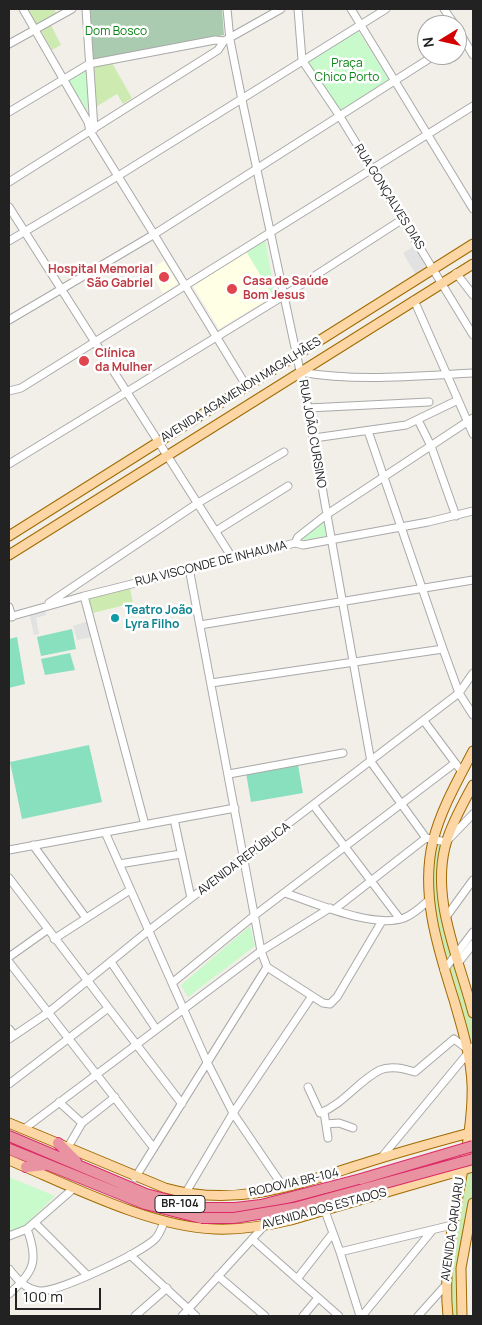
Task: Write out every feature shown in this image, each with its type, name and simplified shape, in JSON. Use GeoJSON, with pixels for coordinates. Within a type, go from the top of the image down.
{"type":"FeatureCollection","features":[{"type":"Feature","properties":{"kind":"highway","name":"RODOVIA BR-104"},"geometry":{"type":"LineString","coordinates":[[9,1136],[146,1194],[185,1205],[216,1209],[262,1205],[361,1180],[473,1146]]}},
{"type":"Feature","properties":{"kind":"highway"},"geometry":{"type":"LineString","coordinates":[[58,1143],[83,1166]]}},
{"type":"Feature","properties":{"kind":"highway","name":"RODOVIA BR-104"},"geometry":{"type":"LineString","coordinates":[[9,1149],[145,1204],[201,1218],[234,1218],[294,1208],[469,1167]]}},
{"type":"Feature","properties":{"kind":"highway"},"geometry":{"type":"LineString","coordinates":[[26,1167],[46,1165]]}},
{"type":"Feature","properties":{"kind":"main road","name":"AVENIDA AGAMENON MAGALHÃES"},"geometry":{"type":"LineString","coordinates":[[9,536],[473,244]]}},
{"type":"Feature","properties":{"kind":"main road","name":"AVENIDA AGAMENON MAGALHÃES"},"geometry":{"type":"LineString","coordinates":[[9,555],[473,264]]}},
{"type":"Feature","properties":{"kind":"main road","name":"AVENIDA CARUARU"},"geometry":{"type":"LineString","coordinates":[[448,1316],[444,1287],[452,1226],[469,1167],[472,1098],[469,1049],[444,970],[429,900],[430,840],[473,751]]}},
{"type":"Feature","properties":{"kind":"main road"},"geometry":{"type":"LineString","coordinates":[[473,785],[446,842],[442,875],[446,917],[457,958],[472,1000],[473,1013]]}},
{"type":"Feature","properties":{"kind":"main road"},"geometry":{"type":"LineString","coordinates":[[9,1123],[68,1147],[135,1178],[185,1194],[226,1198],[284,1188],[470,1132]]}},
{"type":"Feature","properties":{"kind":"main road","name":"AVENIDA DOS ESTADOS"},"geometry":{"type":"LineString","coordinates":[[9,1160],[74,1188],[164,1222],[214,1230],[264,1226],[325,1211],[469,1167]]}},
{"type":"Feature","properties":{"kind":"main road","name":"AVENIDA CARUARU"},"geometry":{"type":"LineString","coordinates":[[462,1316],[460,1300],[461,1268],[473,1209]]}},
{"type":"Feature","properties":{"kind":"street"},"geometry":{"type":"LineString","coordinates":[[23,9],[118,176],[153,235],[186,285],[246,387]]}},
{"type":"Feature","properties":{"kind":"street"},"geometry":{"type":"LineString","coordinates":[[9,44],[72,9]]}},
{"type":"Feature","properties":{"kind":"street"},"geometry":{"type":"LineString","coordinates":[[86,9],[92,130]]}},
{"type":"Feature","properties":{"kind":"street","name":"RUA JOÃO CURSINO"},"geometry":{"type":"LineString","coordinates":[[227,9],[227,40],[258,167],[298,355],[371,762],[430,840]]}},
{"type":"Feature","properties":{"kind":"street"},"geometry":{"type":"LineString","coordinates":[[9,182],[218,50],[227,40],[281,9]]}},
{"type":"Feature","properties":{"kind":"street"},"geometry":{"type":"LineString","coordinates":[[298,9],[302,60]]}},
{"type":"Feature","properties":{"kind":"street"},"geometry":{"type":"LineString","coordinates":[[351,9],[473,209]]}},
{"type":"Feature","properties":{"kind":"street"},"geometry":{"type":"LineString","coordinates":[[9,241],[242,100],[302,60],[386,9]]}},
{"type":"Feature","properties":{"kind":"street"},"geometry":{"type":"LineString","coordinates":[[9,112],[89,64],[215,40],[227,40]]}},
{"type":"Feature","properties":{"kind":"street","name":"RUA GONÇALVES DIAS"},"geometry":{"type":"LineString","coordinates":[[302,60],[339,115],[434,268],[473,335]]}},
{"type":"Feature","properties":{"kind":"street"},"geometry":{"type":"LineString","coordinates":[[9,320],[153,235],[419,65]]}},
{"type":"Feature","properties":{"kind":"street"},"geometry":{"type":"LineString","coordinates":[[9,396],[473,106]]}},
{"type":"Feature","properties":{"kind":"street"},"geometry":{"type":"LineString","coordinates":[[9,207],[233,558]]}},
{"type":"Feature","properties":{"kind":"street"},"geometry":{"type":"LineString","coordinates":[[9,464],[285,295],[403,219]]}},
{"type":"Feature","properties":{"kind":"street"},"geometry":{"type":"LineString","coordinates":[[456,273],[473,295]]}},
{"type":"Feature","properties":{"kind":"street"},"geometry":{"type":"LineString","coordinates":[[414,300],[458,400],[470,420],[473,434]]}},
{"type":"Feature","properties":{"kind":"street"},"geometry":{"type":"LineString","coordinates":[[300,372],[339,376],[422,377],[473,373]]}},
{"type":"Feature","properties":{"kind":"street"},"geometry":{"type":"LineString","coordinates":[[9,391],[21,388]]}},
{"type":"Feature","properties":{"kind":"street"},"geometry":{"type":"LineString","coordinates":[[314,438],[396,427],[418,420],[458,400]]}},
{"type":"Feature","properties":{"kind":"street"},"geometry":{"type":"LineString","coordinates":[[308,408],[429,402]]}},
{"type":"Feature","properties":{"kind":"street"},"geometry":{"type":"LineString","coordinates":[[418,420],[431,446],[456,516]]}},
{"type":"Feature","properties":{"kind":"street"},"geometry":{"type":"LineString","coordinates":[[295,543],[298,537],[326,514],[470,420]]}},
{"type":"Feature","properties":{"kind":"street"},"geometry":{"type":"LineString","coordinates":[[368,431],[459,693],[473,715]]}},
{"type":"Feature","properties":{"kind":"street"},"geometry":{"type":"LineString","coordinates":[[44,607],[198,503],[284,452]]}},
{"type":"Feature","properties":{"kind":"street"},"geometry":{"type":"LineString","coordinates":[[216,531],[288,486]]}},
{"type":"Feature","properties":{"kind":"street","name":"RUA VISCONDE DE INHAUMA"},"geometry":{"type":"LineString","coordinates":[[10,617],[189,568],[295,543],[303,545],[331,540],[473,511]]}},
{"type":"Feature","properties":{"kind":"street"},"geometry":{"type":"LineString","coordinates":[[189,568],[261,951],[267,967],[323,1003],[330,1004],[337,997],[382,921]]}},
{"type":"Feature","properties":{"kind":"street"},"geometry":{"type":"LineString","coordinates":[[200,625],[473,580]]}},
{"type":"Feature","properties":{"kind":"street"},"geometry":{"type":"LineString","coordinates":[[84,596],[145,825]]}},
{"type":"Feature","properties":{"kind":"street"},"geometry":{"type":"LineString","coordinates":[[9,607],[10,617]]}},
{"type":"Feature","properties":{"kind":"street"},"geometry":{"type":"LineString","coordinates":[[211,683],[443,649]]}},
{"type":"Feature","properties":{"kind":"street","name":"AVENIDA REPÚBLICA"},"geometry":{"type":"LineString","coordinates":[[10,1035],[49,1012],[148,931],[424,721],[459,693],[473,673]]}},
{"type":"Feature","properties":{"kind":"street"},"geometry":{"type":"LineString","coordinates":[[424,721],[462,772]]}},
{"type":"Feature","properties":{"kind":"street"},"geometry":{"type":"LineString","coordinates":[[228,774],[343,753]]}},
{"type":"Feature","properties":{"kind":"street"},"geometry":{"type":"LineString","coordinates":[[172,982],[255,915],[455,763]]}},
{"type":"Feature","properties":{"kind":"street"},"geometry":{"type":"LineString","coordinates":[[314,806],[400,919]]}},
{"type":"Feature","properties":{"kind":"street"},"geometry":{"type":"LineString","coordinates":[[9,850],[235,808]]}},
{"type":"Feature","properties":{"kind":"street"},"geometry":{"type":"LineString","coordinates":[[24,1129],[261,951],[333,909],[430,840],[446,842],[471,823],[473,814]]}},
{"type":"Feature","properties":{"kind":"street"},"geometry":{"type":"LineString","coordinates":[[174,819],[192,898]]}},
{"type":"Feature","properties":{"kind":"street"},"geometry":{"type":"LineString","coordinates":[[105,832],[207,1062],[233,1113],[284,1188]]}},
{"type":"Feature","properties":{"kind":"street"},"geometry":{"type":"LineString","coordinates":[[33,845],[86,918]]}},
{"type":"Feature","properties":{"kind":"street"},"geometry":{"type":"LineString","coordinates":[[119,864],[181,854]]}},
{"type":"Feature","properties":{"kind":"street"},"geometry":{"type":"LineString","coordinates":[[9,878],[182,1104]]}},
{"type":"Feature","properties":{"kind":"street"},"geometry":{"type":"LineString","coordinates":[[446,917],[473,880]]}},
{"type":"Feature","properties":{"kind":"street"},"geometry":{"type":"LineString","coordinates":[[54,939],[130,890]]}},
{"type":"Feature","properties":{"kind":"street"},"geometry":{"type":"LineString","coordinates":[[285,893],[333,909],[382,921],[400,919],[413,913],[429,900]]}},
{"type":"Feature","properties":{"kind":"street"},"geometry":{"type":"LineString","coordinates":[[9,957],[47,930]]}},
{"type":"Feature","properties":{"kind":"street"},"geometry":{"type":"LineString","coordinates":[[457,958],[473,932]]}},
{"type":"Feature","properties":{"kind":"street"},"geometry":{"type":"LineString","coordinates":[[444,970],[473,944]]}},
{"type":"Feature","properties":{"kind":"street"},"geometry":{"type":"LineString","coordinates":[[9,962],[153,1147]]}},
{"type":"Feature","properties":{"kind":"street"},"geometry":{"type":"LineString","coordinates":[[112,962],[156,1029]]}},
{"type":"Feature","properties":{"kind":"street"},"geometry":{"type":"LineString","coordinates":[[135,1178],[267,967]]}},
{"type":"Feature","properties":{"kind":"street"},"geometry":{"type":"LineString","coordinates":[[185,1194],[233,1113],[312,996]]}},
{"type":"Feature","properties":{"kind":"street"},"geometry":{"type":"LineString","coordinates":[[9,1084],[108,1009]]}},
{"type":"Feature","properties":{"kind":"street"},"geometry":{"type":"LineString","coordinates":[[308,1087],[320,1113],[331,1109],[381,1069],[402,1068],[415,1072],[454,1039],[469,1049],[381,1158]]}},
{"type":"Feature","properties":{"kind":"street"},"geometry":{"type":"LineString","coordinates":[[68,1147],[82,1123],[115,1097]]}},
{"type":"Feature","properties":{"kind":"street"},"geometry":{"type":"LineString","coordinates":[[59,1102],[82,1123]]}},
{"type":"Feature","properties":{"kind":"street"},"geometry":{"type":"LineString","coordinates":[[324,1112],[328,1138]]}},
{"type":"Feature","properties":{"kind":"street"},"geometry":{"type":"LineString","coordinates":[[326,1124],[339,1123],[353,1128]]}},
{"type":"Feature","properties":{"kind":"street"},"geometry":{"type":"LineString","coordinates":[[9,1236],[27,1229],[74,1188]]}},
{"type":"Feature","properties":{"kind":"street"},"geometry":{"type":"LineString","coordinates":[[325,1211],[361,1316]]}},
{"type":"Feature","properties":{"kind":"street"},"geometry":{"type":"LineString","coordinates":[[9,1269],[21,1283],[33,1290],[42,1291],[59,1287],[130,1255],[155,1238],[164,1222]]}},
{"type":"Feature","properties":{"kind":"street"},"geometry":{"type":"LineString","coordinates":[[35,1223],[87,1275]]}},
{"type":"Feature","properties":{"kind":"street"},"geometry":{"type":"LineString","coordinates":[[182,1316],[264,1226]]}},
{"type":"Feature","properties":{"kind":"street"},"geometry":{"type":"LineString","coordinates":[[340,1252],[452,1226]]}},
{"type":"Feature","properties":{"kind":"street"},"geometry":{"type":"LineString","coordinates":[[9,1294],[21,1283],[34,1261],[35,1254],[27,1229]]}},
{"type":"Feature","properties":{"kind":"street"},"geometry":{"type":"LineString","coordinates":[[361,1316],[431,1232]]}},
{"type":"Feature","properties":{"kind":"street"},"geometry":{"type":"LineString","coordinates":[[297,1279],[333,1233]]}},
{"type":"Feature","properties":{"kind":"street"},"geometry":{"type":"LineString","coordinates":[[252,1239],[339,1316]]}},
{"type":"Feature","properties":{"kind":"street"},"geometry":{"type":"LineString","coordinates":[[130,1255],[196,1316]]}},
{"type":"Feature","properties":{"kind":"street"},"geometry":{"type":"LineString","coordinates":[[218,1276],[264,1316]]}},
{"type":"Feature","properties":{"kind":"street"},"geometry":{"type":"LineString","coordinates":[[418,1316],[444,1287]]}},
{"type":"Feature","properties":{"kind":"street"},"geometry":{"type":"LineString","coordinates":[[135,1316],[167,1288]]}},
{"type":"Feature","properties":{"kind":"street"},"geometry":{"type":"LineString","coordinates":[[303,1316],[318,1298]]}},
{"type":"Feature","properties":{"kind":"shaded area"},"geometry":{"type":"Polygon","coordinates":[[[414,246],[427,269],[416,275],[403,253],[414,246]]]}},
{"type":"Feature","properties":{"kind":"shaded area","name":"Casa de Saúde Bom Jesus"},"geometry":{"type":"Polygon","coordinates":[[[246,251],[273,296],[219,329],[191,283],[246,251]]]}},
{"type":"Feature","properties":{"kind":"shaded area","name":"Hospital Memorial São Gabriel"},"geometry":{"type":"Polygon","coordinates":[[[164,261],[178,284],[163,293],[149,270],[164,261]]]}},
{"type":"Feature","properties":{"kind":"shaded area"},"geometry":{"type":"Polygon","coordinates":[[[46,610],[46,615],[36,618],[39,634],[34,635],[29,613],[46,610]]]}},
{"type":"Feature","properties":{"kind":"shaded area"},"geometry":{"type":"Polygon","coordinates":[[[88,621],[91,637],[77,640],[73,626],[88,621]]]}},
{"type":"Feature","properties":{"kind":"green space"},"geometry":{"type":"Polygon","coordinates":[[[28,9],[54,9],[57,14],[36,25],[28,9]]]}},
{"type":"Feature","properties":{"kind":"green space","name":"Dom Bosco"},"geometry":{"type":"Polygon","coordinates":[[[90,9],[222,9],[224,35],[93,60],[90,9]]]}},
{"type":"Feature","properties":{"kind":"green space"},"geometry":{"type":"Polygon","coordinates":[[[51,25],[61,45],[52,50],[41,31],[51,25]]]}},
{"type":"Feature","properties":{"kind":"green space","name":"Praça Chico Porto"},"geometry":{"type":"Polygon","coordinates":[[[357,29],[389,79],[338,113],[305,62],[357,29]]]}},
{"type":"Feature","properties":{"kind":"green space"},"geometry":{"type":"Polygon","coordinates":[[[112,63],[132,98],[123,104],[117,94],[96,107],[94,66],[112,63]]]}},
{"type":"Feature","properties":{"kind":"green space"},"geometry":{"type":"Polygon","coordinates":[[[87,71],[88,112],[68,80],[87,71]]]}},
{"type":"Feature","properties":{"kind":"green space"},"geometry":{"type":"Polygon","coordinates":[[[265,239],[275,294],[273,296],[246,251],[265,239]]]}},
{"type":"Feature","properties":{"kind":"green space"},"geometry":{"type":"Polygon","coordinates":[[[325,519],[326,536],[300,541],[295,537],[319,520],[325,519]]]}},
{"type":"Feature","properties":{"kind":"green space"},"geometry":{"type":"Polygon","coordinates":[[[130,588],[133,603],[93,613],[89,599],[130,588]]]}},
{"type":"Feature","properties":{"kind":"green space"},"geometry":{"type":"Polygon","coordinates":[[[72,629],[76,649],[41,656],[37,637],[72,629]]]}},
{"type":"Feature","properties":{"kind":"green space"},"geometry":{"type":"Polygon","coordinates":[[[17,637],[25,684],[9,688],[9,639],[17,637]]]}},
{"type":"Feature","properties":{"kind":"green space"},"geometry":{"type":"Polygon","coordinates":[[[70,653],[75,670],[45,675],[41,659],[70,653]]]}},
{"type":"Feature","properties":{"kind":"green space"},"geometry":{"type":"Polygon","coordinates":[[[89,745],[102,802],[22,819],[10,762],[89,745]]]}},
{"type":"Feature","properties":{"kind":"green space"},"geometry":{"type":"Polygon","coordinates":[[[298,765],[303,793],[251,802],[246,773],[298,765]]]}},
{"type":"Feature","properties":{"kind":"green space"},"geometry":{"type":"Polygon","coordinates":[[[435,843],[444,844],[441,868],[454,954],[447,962],[439,933],[433,888],[435,843]]]}},
{"type":"Feature","properties":{"kind":"green space"},"geometry":{"type":"Polygon","coordinates":[[[250,926],[255,946],[188,997],[181,985],[250,926]]]}},
{"type":"Feature","properties":{"kind":"green space"},"geometry":{"type":"Polygon","coordinates":[[[456,959],[473,1017],[473,1045],[471,1047],[448,968],[456,959]]]}},
{"type":"Feature","properties":{"kind":"green space"},"geometry":{"type":"Polygon","coordinates":[[[473,1169],[473,1196],[463,1243],[461,1316],[449,1316],[446,1292],[464,1172],[473,1169]]]}},
{"type":"Feature","properties":{"kind":"green space"},"geometry":{"type":"Polygon","coordinates":[[[9,1177],[55,1196],[22,1228],[9,1232],[9,1177]]]}},
{"type":"Feature","properties":{"kind":"place","name":"Hospital Memorial São Gabriel"},"geometry":{"type":"Point","coordinates":[164,277]}},
{"type":"Feature","properties":{"kind":"place","name":"Casa de Saúde Bom Jesus"},"geometry":{"type":"Point","coordinates":[232,289]}},
{"type":"Feature","properties":{"kind":"place","name":"Clínica da Mulher"},"geometry":{"type":"Point","coordinates":[84,361]}},
{"type":"Feature","properties":{"kind":"place","name":"Teatro João Lyra Filho"},"geometry":{"type":"Point","coordinates":[115,618]}}]}
